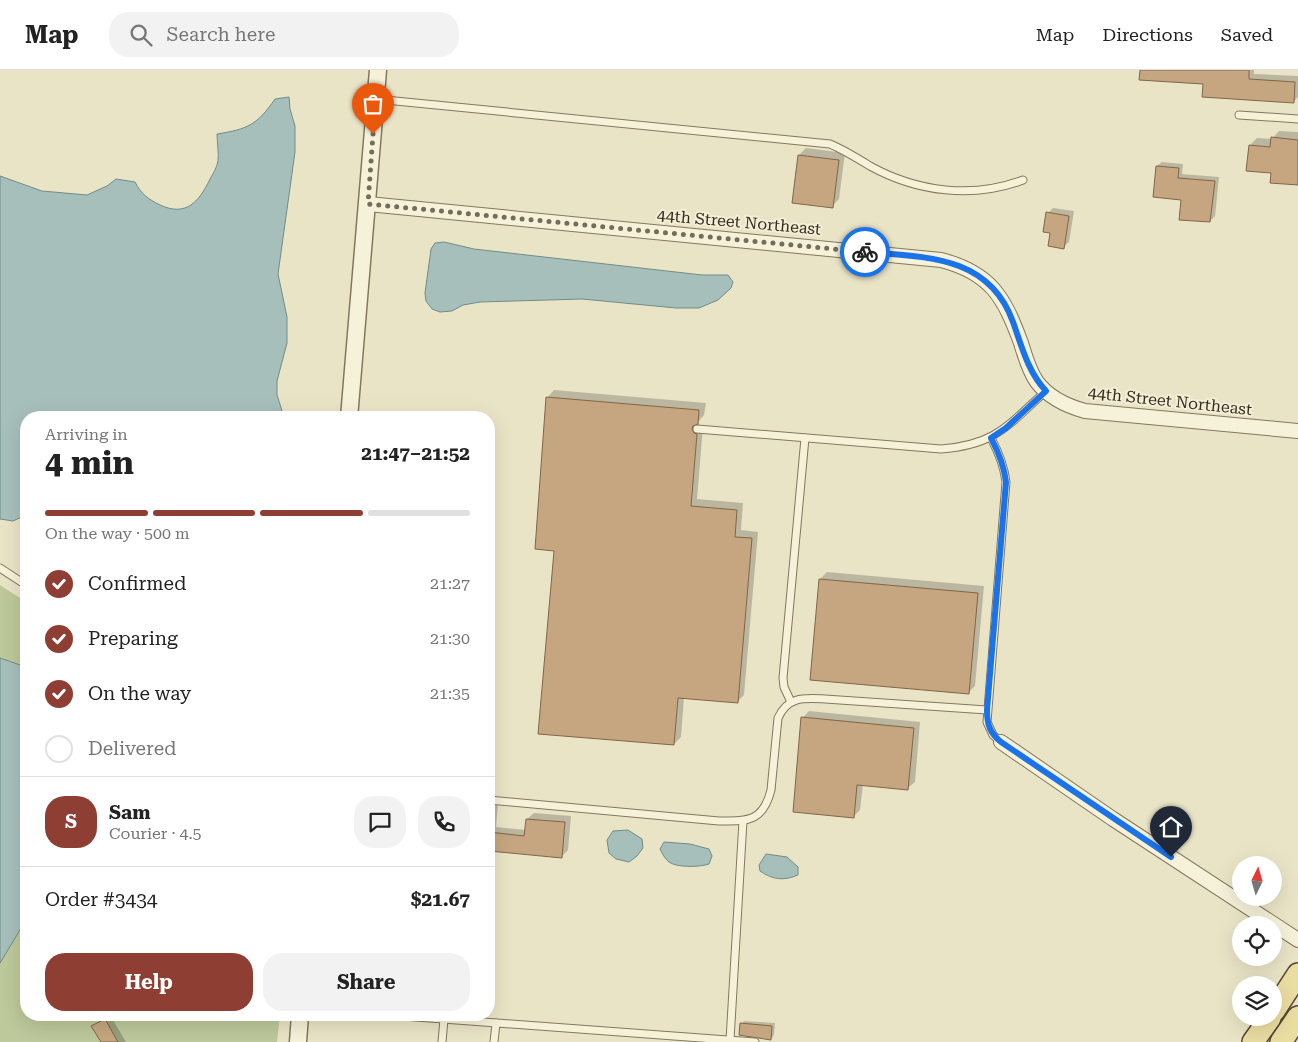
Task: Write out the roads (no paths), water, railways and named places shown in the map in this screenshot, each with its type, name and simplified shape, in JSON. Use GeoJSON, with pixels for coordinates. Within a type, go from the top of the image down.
{"type":"FeatureCollection","features":[{"type":"Feature","properties":{"kind":"main road"},"geometry":{"type":"LineString","coordinates":[[1282,999],[1298,974]]}},
{"type":"Feature","properties":{"kind":"main road"},"geometry":{"type":"LineString","coordinates":[[1281,1042],[1298,1017]]}},
{"type":"Feature","properties":{"kind":"main road"},"geometry":{"type":"LineString","coordinates":[[1253,1042],[1264,1026]]}},
{"type":"Feature","properties":{"kind":"street"},"geometry":{"type":"LineString","coordinates":[[350,411],[378,70]]}},
{"type":"Feature","properties":{"kind":"street","name":"44th Street Northeast"},"geometry":{"type":"LineString","coordinates":[[368,204],[922,257],[957,264],[984,279],[997,293],[1012,319],[1030,370],[1037,382],[1058,400],[1072,407],[1085,411],[1298,431]]}},
{"type":"Feature","properties":{"kind":"street"},"geometry":{"type":"LineString","coordinates":[[1001,742],[1113,819],[1298,940]]}},
{"type":"Feature","properties":{"kind":"street"},"geometry":{"type":"LineString","coordinates":[[298,1042],[300,1021]]}},
{"type":"Feature","properties":{"kind":"lane"},"geometry":{"type":"LineString","coordinates":[[375,99],[830,144],[890,175],[914,184],[944,191],[1004,188],[1023,180]]}},
{"type":"Feature","properties":{"kind":"lane"},"geometry":{"type":"LineString","coordinates":[[1239,115],[1298,119]]}},
{"type":"Feature","properties":{"kind":"lane"},"geometry":{"type":"LineString","coordinates":[[697,429],[941,449],[970,446],[991,438],[1006,428],[1046,391]]}},
{"type":"Feature","properties":{"kind":"lane"},"geometry":{"type":"LineString","coordinates":[[791,702],[784,687],[783,678],[805,438]]}},
{"type":"Feature","properties":{"kind":"lane"},"geometry":{"type":"LineString","coordinates":[[991,438],[1000,453],[1006,482],[987,710],[989,730],[1001,742]]}},
{"type":"Feature","properties":{"kind":"lane"},"geometry":{"type":"LineString","coordinates":[[0,568],[20,581]]}},
{"type":"Feature","properties":{"kind":"lane"},"geometry":{"type":"LineString","coordinates":[[495,801],[719,821],[743,821],[754,818],[763,812],[768,801],[771,790],[778,718],[782,708],[791,702],[803,698],[987,710]]}},
{"type":"Feature","properties":{"kind":"lane"},"geometry":{"type":"LineString","coordinates":[[730,1040],[743,821]]}},
{"type":"Feature","properties":{"kind":"lane"},"geometry":{"type":"LineString","coordinates":[[442,1042],[444,1021]]}},
{"type":"Feature","properties":{"kind":"lane"},"geometry":{"type":"LineString","coordinates":[[470,1021],[668,1039],[755,1042]]}},
{"type":"Feature","properties":{"kind":"lane"},"geometry":{"type":"LineString","coordinates":[[494,1042],[496,1023]]}},
{"type":"Feature","properties":{"kind":"water"},"geometry":{"type":"Polygon","coordinates":[[[289,97],[295,126],[295,152],[278,274],[287,317],[287,343],[277,381],[277,395],[282,411],[20,411],[20,518],[13,521],[0,519],[0,176],[42,191],[87,195],[107,186],[116,179],[135,182],[142,193],[156,203],[169,208],[184,208],[191,205],[201,194],[216,168],[218,158],[217,134],[244,128],[251,124],[263,115],[275,99],[289,97]]]}},
{"type":"Feature","properties":{"kind":"water"},"geometry":{"type":"Polygon","coordinates":[[[444,242],[474,249],[702,275],[728,275],[733,282],[731,288],[718,300],[699,308],[676,308],[582,299],[480,302],[463,305],[452,311],[440,312],[432,309],[426,301],[425,293],[431,249],[435,243],[444,242]]]}},
{"type":"Feature","properties":{"kind":"water"},"geometry":{"type":"Polygon","coordinates":[[[0,658],[20,665],[20,930],[0,963],[0,658]]]}},
{"type":"Feature","properties":{"kind":"water"},"geometry":{"type":"Polygon","coordinates":[[[628,830],[642,839],[643,848],[629,862],[616,859],[609,853],[607,840],[613,831],[628,830]]]}},
{"type":"Feature","properties":{"kind":"water"},"geometry":{"type":"Polygon","coordinates":[[[664,842],[690,844],[709,849],[712,856],[709,864],[689,866],[673,864],[666,859],[660,849],[664,842]]]}},
{"type":"Feature","properties":{"kind":"water"},"geometry":{"type":"Polygon","coordinates":[[[766,854],[787,857],[798,867],[798,875],[779,879],[760,871],[759,865],[766,854]]]}}]}
